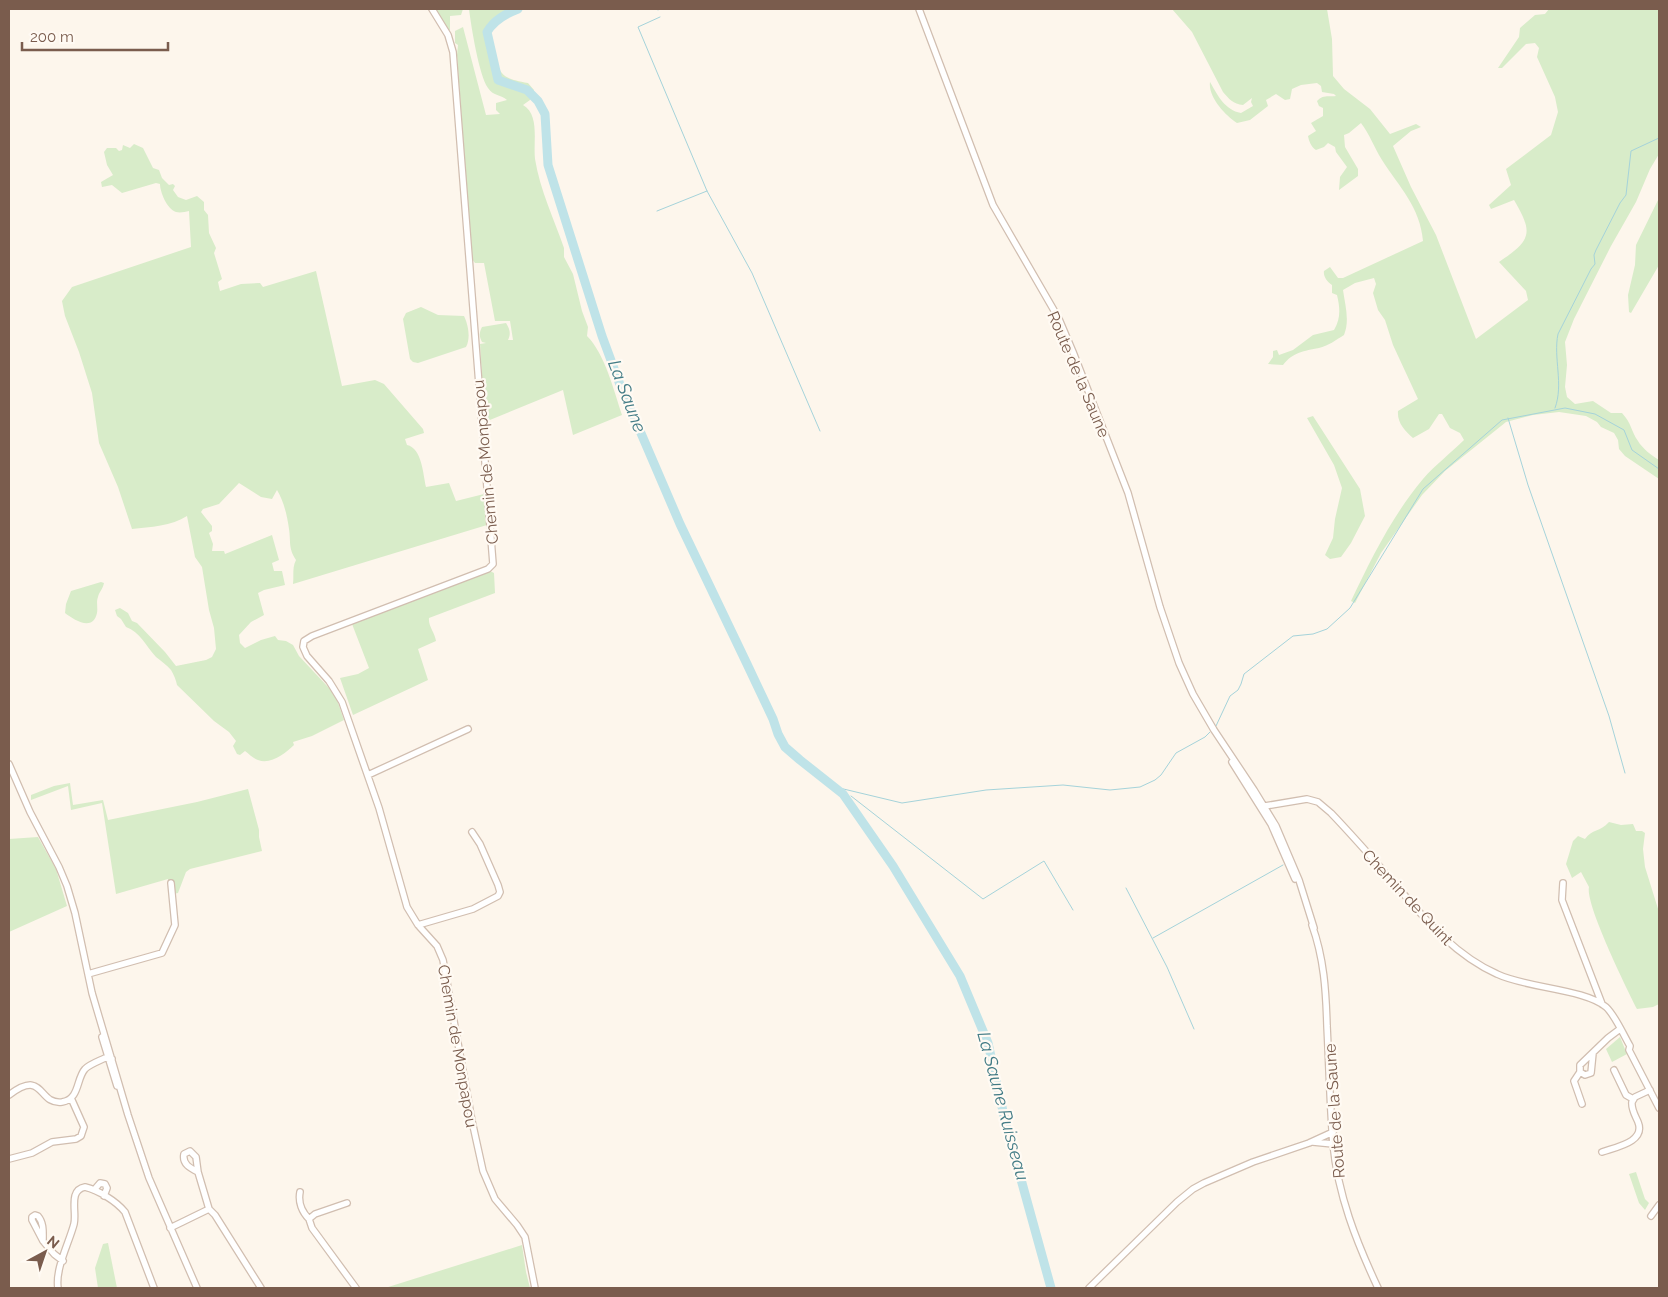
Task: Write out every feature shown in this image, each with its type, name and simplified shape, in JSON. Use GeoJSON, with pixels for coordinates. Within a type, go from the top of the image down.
{"type":"FeatureCollection","features":[{"type":"Feature","properties":{"kind":"street","name":"Chemin de Monpapou"},"geometry":{"type":"LineString","coordinates":[[432,9],[450,40],[453,52],[494,561],[488,569],[312,636],[304,641],[304,652],[329,681],[342,702],[368,775],[407,907],[418,925],[437,946],[443,960],[483,1171],[494,1199],[525,1237],[535,1288]]}},
{"type":"Feature","properties":{"kind":"street","name":"Route de la Saune"},"geometry":{"type":"LineString","coordinates":[[919,9],[993,205],[1059,319],[1066,335],[1128,493],[1172,647],[1193,694],[1235,768],[1264,809],[1314,928]]}},
{"type":"Feature","properties":{"kind":"street"},"geometry":{"type":"LineString","coordinates":[[368,775],[468,729]]}},
{"type":"Feature","properties":{"kind":"street"},"geometry":{"type":"LineString","coordinates":[[9,764],[30,812],[63,876],[75,913],[109,1060],[149,1178],[197,1288]]}},
{"type":"Feature","properties":{"kind":"street","name":"Chemin de Quint"},"geometry":{"type":"LineString","coordinates":[[1264,809],[1307,799],[1318,802],[1326,808],[1438,933],[1476,963],[1513,981],[1578,996],[1602,1004]]}},
{"type":"Feature","properties":{"kind":"street"},"geometry":{"type":"LineString","coordinates":[[1264,809],[1270,814],[1281,804]]}},
{"type":"Feature","properties":{"kind":"street","name":"Route de la Saune"},"geometry":{"type":"LineString","coordinates":[[1270,814],[1292,860],[1308,905],[1320,950],[1325,981],[1333,1144],[1337,1176],[1343,1202],[1358,1243],[1378,1288]]}},
{"type":"Feature","properties":{"kind":"street"},"geometry":{"type":"LineString","coordinates":[[418,925],[473,909],[498,896],[500,892],[498,885],[480,844],[472,832]]}},
{"type":"Feature","properties":{"kind":"street"},"geometry":{"type":"LineString","coordinates":[[88,974],[162,953],[175,925],[171,882]]}},
{"type":"Feature","properties":{"kind":"street"},"geometry":{"type":"LineString","coordinates":[[1563,883],[1562,900],[1602,1004],[1612,1014],[1659,1108]]}},
{"type":"Feature","properties":{"kind":"street"},"geometry":{"type":"LineString","coordinates":[[1582,1104],[1574,1081],[1580,1072],[1582,1062],[1620,1029]]}},
{"type":"Feature","properties":{"kind":"street"},"geometry":{"type":"LineString","coordinates":[[1580,1072],[1585,1075],[1591,1073],[1593,1052]]}},
{"type":"Feature","properties":{"kind":"street"},"geometry":{"type":"LineString","coordinates":[[9,1095],[21,1086],[30,1085],[36,1086],[56,1102],[62,1102],[71,1098],[83,1072],[92,1064],[109,1060]]}},
{"type":"Feature","properties":{"kind":"street"},"geometry":{"type":"LineString","coordinates":[[1614,1070],[1626,1095],[1633,1099]]}},
{"type":"Feature","properties":{"kind":"street"},"geometry":{"type":"LineString","coordinates":[[1602,1152],[1631,1141],[1638,1135],[1640,1127],[1631,1106],[1633,1099],[1650,1090]]}},
{"type":"Feature","properties":{"kind":"street"},"geometry":{"type":"LineString","coordinates":[[9,1159],[32,1153],[52,1142],[76,1139],[81,1136],[84,1128],[71,1098]]}},
{"type":"Feature","properties":{"kind":"street"},"geometry":{"type":"LineString","coordinates":[[1089,1288],[1177,1202],[1198,1186],[1333,1132]]}},
{"type":"Feature","properties":{"kind":"street"},"geometry":{"type":"LineString","coordinates":[[1309,1143],[1333,1144]]}},
{"type":"Feature","properties":{"kind":"street"},"geometry":{"type":"LineString","coordinates":[[198,1172],[209,1210],[215,1215],[261,1288]]}},
{"type":"Feature","properties":{"kind":"street"},"geometry":{"type":"LineString","coordinates":[[94,1190],[100,1182],[105,1184],[107,1188],[104,1196]]}},
{"type":"Feature","properties":{"kind":"street"},"geometry":{"type":"LineString","coordinates":[[58,1288],[57,1280],[74,1224],[74,1198],[76,1192],[81,1187],[85,1187],[94,1190],[119,1205],[125,1212],[154,1288]]}},
{"type":"Feature","properties":{"kind":"street"},"geometry":{"type":"LineString","coordinates":[[300,1192],[300,1204],[312,1228],[356,1288]]}},
{"type":"Feature","properties":{"kind":"street"},"geometry":{"type":"LineString","coordinates":[[309,1219],[315,1214],[347,1203]]}},
{"type":"Feature","properties":{"kind":"street"},"geometry":{"type":"LineString","coordinates":[[1651,1216],[1659,1205]]}},
{"type":"Feature","properties":{"kind":"street"},"geometry":{"type":"LineString","coordinates":[[170,1228],[209,1210]]}},
{"type":"Feature","properties":{"kind":"street"},"geometry":{"type":"LineString","coordinates":[[43,1241],[62,1261]]}},
{"type":"Feature","properties":{"kind":"green space"},"geometry":{"type":"Polygon","coordinates":[[[436,9],[463,9],[461,15],[450,16],[450,30],[448,30],[436,9]]]}},
{"type":"Feature","properties":{"kind":"green space"},"geometry":{"type":"Polygon","coordinates":[[[469,9],[523,9],[502,19],[491,29],[491,38],[498,67],[508,78],[528,83],[534,90],[530,100],[523,105],[532,115],[534,122],[535,159],[540,182],[564,248],[564,257],[573,274],[588,327],[587,336],[604,363],[622,415],[573,435],[563,390],[485,422],[480,344],[486,343],[482,342],[480,331],[482,327],[506,323],[510,332],[508,340],[513,340],[510,321],[495,321],[484,263],[475,263],[472,259],[457,55],[458,45],[455,43],[455,31],[463,27],[486,115],[500,114],[496,110],[496,103],[507,100],[492,92],[485,82],[476,50],[469,9]]]}},
{"type":"Feature","properties":{"kind":"green space"},"geometry":{"type":"Polygon","coordinates":[[[1172,9],[1327,9],[1332,39],[1333,76],[1344,89],[1370,109],[1390,134],[1416,124],[1421,127],[1411,131],[1393,146],[1411,187],[1436,235],[1476,339],[1528,300],[1526,291],[1499,262],[1523,242],[1526,235],[1525,221],[1514,200],[1491,209],[1489,205],[1511,185],[1506,169],[1551,135],[1558,112],[1555,97],[1537,57],[1539,48],[1535,43],[1526,44],[1502,68],[1498,68],[1519,37],[1520,28],[1535,15],[1545,14],[1549,9],[1659,9],[1659,154],[1650,169],[1636,202],[1574,319],[1565,342],[1567,365],[1565,387],[1567,397],[1575,404],[1593,401],[1611,413],[1622,413],[1640,444],[1647,452],[1659,460],[1659,479],[1625,456],[1619,449],[1618,440],[1614,433],[1601,427],[1597,422],[1586,416],[1559,412],[1533,415],[1506,422],[1445,471],[1422,495],[1381,553],[1355,603],[1351,601],[1374,554],[1401,508],[1428,474],[1464,440],[1460,433],[1450,428],[1442,414],[1439,414],[1429,429],[1413,438],[1404,430],[1400,423],[1398,411],[1418,399],[1393,345],[1385,320],[1378,310],[1373,293],[1376,284],[1374,278],[1355,283],[1343,290],[1347,318],[1344,335],[1326,346],[1295,355],[1283,365],[1268,364],[1273,357],[1273,351],[1277,350],[1279,355],[1293,350],[1313,335],[1334,330],[1339,317],[1338,300],[1337,295],[1332,293],[1332,285],[1326,279],[1324,271],[1330,267],[1338,278],[1343,278],[1423,241],[1418,218],[1408,198],[1382,160],[1361,123],[1344,135],[1345,147],[1358,169],[1358,176],[1339,190],[1340,177],[1347,167],[1336,152],[1335,147],[1328,143],[1316,150],[1308,136],[1316,131],[1311,123],[1323,116],[1323,108],[1319,106],[1317,101],[1324,97],[1336,96],[1322,92],[1321,86],[1317,83],[1301,85],[1292,89],[1290,99],[1285,100],[1276,94],[1266,100],[1268,106],[1250,120],[1237,123],[1232,120],[1214,99],[1210,82],[1222,102],[1235,111],[1241,113],[1253,106],[1252,98],[1243,105],[1227,97],[1192,32],[1172,9]]]}},
{"type":"Feature","properties":{"kind":"green space"},"geometry":{"type":"Polygon","coordinates":[[[134,144],[143,148],[153,168],[159,170],[162,178],[169,185],[173,184],[175,186],[173,190],[178,197],[186,200],[197,196],[204,202],[204,210],[208,215],[209,233],[216,248],[214,253],[222,279],[218,282],[220,291],[241,284],[260,283],[263,287],[316,271],[342,386],[375,380],[384,384],[423,429],[424,433],[405,439],[407,445],[412,447],[419,456],[426,487],[449,483],[456,501],[484,494],[487,525],[293,584],[296,560],[291,548],[285,509],[277,490],[272,499],[261,497],[239,483],[219,504],[203,509],[201,512],[212,526],[212,531],[209,533],[213,544],[212,551],[224,551],[225,554],[272,535],[279,560],[272,563],[274,571],[282,571],[285,585],[258,593],[264,615],[251,622],[239,635],[240,643],[245,648],[275,636],[278,640],[286,641],[293,645],[299,656],[329,688],[337,700],[344,720],[312,736],[293,742],[294,745],[273,760],[263,761],[256,759],[245,751],[240,755],[237,754],[233,746],[236,741],[229,732],[214,721],[177,685],[171,670],[156,657],[139,636],[126,627],[117,616],[115,610],[120,608],[128,613],[132,621],[137,623],[176,666],[206,660],[212,657],[216,649],[214,628],[202,567],[195,557],[187,516],[168,524],[132,529],[118,487],[99,443],[92,393],[65,316],[62,301],[72,287],[191,247],[189,211],[178,212],[173,210],[163,196],[160,184],[156,183],[122,193],[112,185],[102,187],[101,182],[113,175],[107,165],[104,152],[107,148],[116,148],[119,151],[122,150],[123,145],[130,148],[134,144]]]}},
{"type":"Feature","properties":{"kind":"green space"},"geometry":{"type":"Polygon","coordinates":[[[1659,198],[1659,265],[1631,313],[1629,312],[1628,295],[1635,265],[1636,245],[1659,198]]]}},
{"type":"Feature","properties":{"kind":"green space"},"geometry":{"type":"Polygon","coordinates":[[[421,307],[438,315],[464,316],[468,331],[466,347],[418,363],[413,362],[410,359],[403,319],[406,313],[421,307]]]}},
{"type":"Feature","properties":{"kind":"green space"},"geometry":{"type":"Polygon","coordinates":[[[1313,416],[1360,489],[1365,516],[1351,543],[1341,557],[1330,559],[1325,555],[1333,538],[1342,488],[1334,465],[1307,418],[1313,416]]]}},
{"type":"Feature","properties":{"kind":"green space"},"geometry":{"type":"Polygon","coordinates":[[[490,571],[494,573],[495,593],[429,618],[436,641],[418,649],[428,680],[353,715],[340,678],[358,674],[369,668],[352,624],[490,571]]]}},
{"type":"Feature","properties":{"kind":"green space"},"geometry":{"type":"Polygon","coordinates":[[[101,582],[104,583],[97,599],[97,613],[92,622],[83,623],[65,613],[71,591],[101,582]]]}},
{"type":"Feature","properties":{"kind":"green space"},"geometry":{"type":"Polygon","coordinates":[[[70,783],[73,805],[103,800],[108,820],[197,802],[248,789],[259,830],[262,851],[190,869],[186,872],[178,893],[169,895],[168,879],[116,894],[102,803],[71,810],[68,786],[31,800],[31,795],[54,786],[70,783]]]}},
{"type":"Feature","properties":{"kind":"green space"},"geometry":{"type":"Polygon","coordinates":[[[1609,822],[1621,825],[1633,824],[1636,831],[1645,833],[1643,849],[1645,867],[1659,912],[1659,1004],[1653,1007],[1637,1009],[1600,928],[1593,910],[1589,887],[1581,872],[1572,878],[1566,864],[1573,841],[1578,836],[1585,839],[1609,822]]]}},
{"type":"Feature","properties":{"kind":"green space"},"geometry":{"type":"Polygon","coordinates":[[[38,837],[56,869],[67,906],[9,932],[9,839],[38,837]]]}},
{"type":"Feature","properties":{"kind":"green space"},"geometry":{"type":"Polygon","coordinates":[[[1620,1037],[1627,1054],[1612,1062],[1606,1049],[1620,1037]]]}},
{"type":"Feature","properties":{"kind":"green space"},"geometry":{"type":"Polygon","coordinates":[[[1636,1172],[1645,1199],[1649,1203],[1645,1210],[1639,1203],[1629,1174],[1636,1172]]]}},
{"type":"Feature","properties":{"kind":"green space"},"geometry":{"type":"Polygon","coordinates":[[[108,1243],[117,1288],[98,1288],[95,1268],[103,1244],[108,1243]]]}},
{"type":"Feature","properties":{"kind":"green space"},"geometry":{"type":"Polygon","coordinates":[[[522,1245],[530,1288],[385,1288],[522,1245]]]}},
{"type":"Feature","properties":{"kind":"waterway","name":"La Saune"},"geometry":{"type":"LineString","coordinates":[[518,9],[500,18],[487,32],[498,80],[527,90],[538,101],[545,114],[548,165],[602,336],[619,382],[680,524],[785,747],[843,794],[893,866],[960,976],[988,1043],[1006,1125],[1051,1288]]}},
{"type":"Feature","properties":{"kind":"waterway"},"geometry":{"type":"LineString","coordinates":[[660,17],[638,27],[707,191],[752,273],[820,431]]}},
{"type":"Feature","properties":{"kind":"waterway"},"geometry":{"type":"LineString","coordinates":[[1555,408],[1559,390],[1558,334],[1595,264],[1594,255],[1596,250],[1626,195],[1631,151],[1659,138]]}},
{"type":"Feature","properties":{"kind":"waterway"},"geometry":{"type":"LineString","coordinates":[[657,211],[707,191]]}},
{"type":"Feature","properties":{"kind":"waterway"},"geometry":{"type":"LineString","coordinates":[[1216,726],[1230,696],[1238,690],[1244,674],[1293,636],[1313,634],[1327,629],[1350,608],[1423,489],[1502,420],[1565,408],[1595,414],[1624,430],[1632,450],[1659,469]]}},
{"type":"Feature","properties":{"kind":"waterway"},"geometry":{"type":"LineString","coordinates":[[1508,418],[1528,485],[1609,716],[1625,773]]}},
{"type":"Feature","properties":{"kind":"waterway"},"geometry":{"type":"LineString","coordinates":[[831,786],[902,803],[986,790],[1063,785],[1110,790],[1140,787],[1161,775],[1176,753],[1205,737],[1210,732]]}},
{"type":"Feature","properties":{"kind":"waterway"},"geometry":{"type":"LineString","coordinates":[[851,796],[983,899],[1044,861],[1073,910]]}},
{"type":"Feature","properties":{"kind":"waterway"},"geometry":{"type":"LineString","coordinates":[[1153,938],[1283,865]]}},
{"type":"Feature","properties":{"kind":"waterway"},"geometry":{"type":"LineString","coordinates":[[1126,888],[1167,967],[1194,1029]]}},
{"type":"Feature","properties":{"kind":"water label","name":"La Saune Ruisseau"},"geometry":{"type":"Point","coordinates":[1003,1106]}}]}
